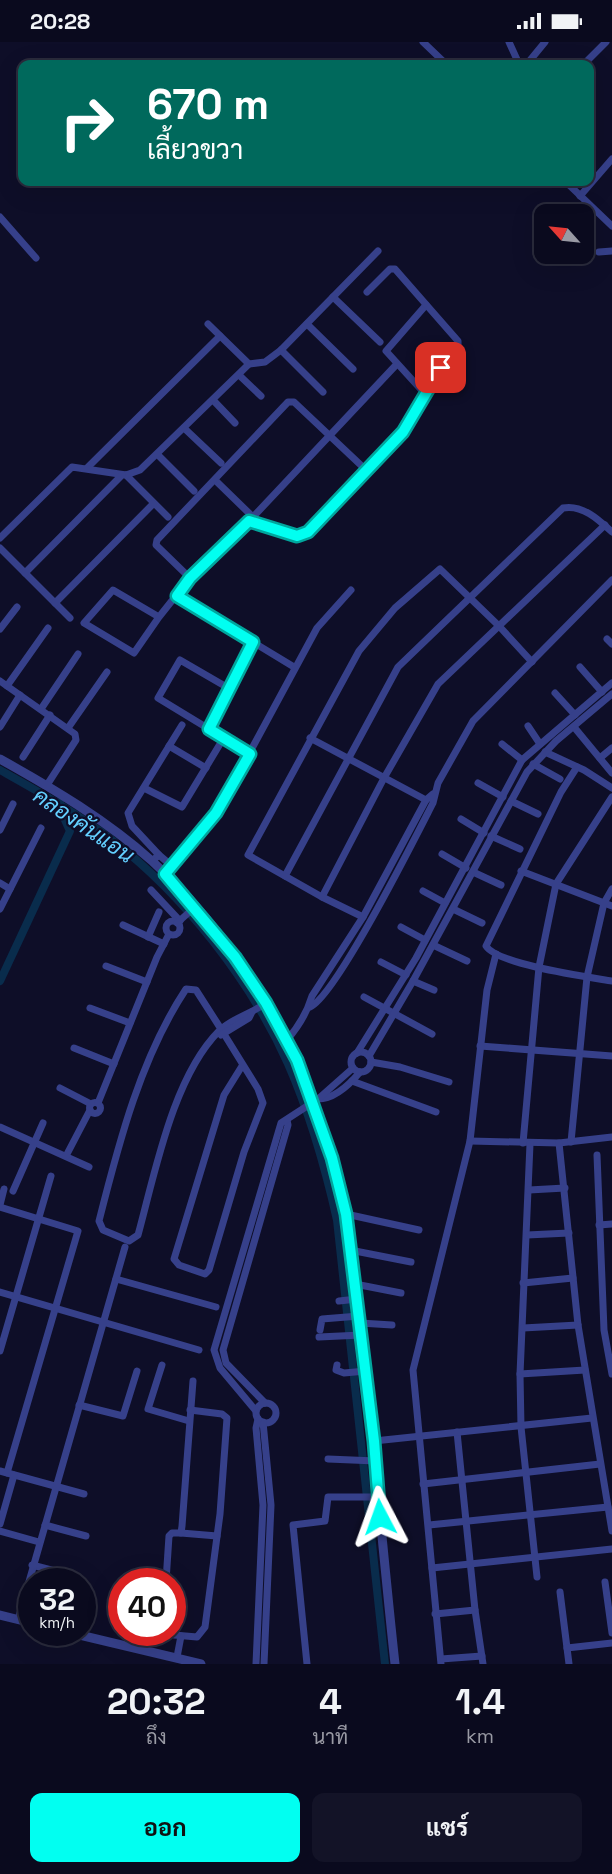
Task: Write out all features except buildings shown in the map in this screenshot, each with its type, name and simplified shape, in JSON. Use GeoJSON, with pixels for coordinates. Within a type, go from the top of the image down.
{"type":"FeatureCollection","features":[{"type":"Feature","properties":{"kind":"street"},"geometry":{"type":"LineString","coordinates":[[423,42],[442,60]]}},
{"type":"Feature","properties":{"kind":"street"},"geometry":{"type":"LineString","coordinates":[[510,42],[517,60]]}},
{"type":"Feature","properties":{"kind":"street"},"geometry":{"type":"LineString","coordinates":[[530,60],[545,42]]}},
{"type":"Feature","properties":{"kind":"street"},"geometry":{"type":"LineString","coordinates":[[588,60],[606,42]]}},
{"type":"Feature","properties":{"kind":"street"},"geometry":{"type":"LineString","coordinates":[[594,180],[612,159]]}},
{"type":"Feature","properties":{"kind":"street"},"geometry":{"type":"LineString","coordinates":[[570,186],[612,226]]}},
{"type":"Feature","properties":{"kind":"street"},"geometry":{"type":"LineString","coordinates":[[580,196],[589,186]]}},
{"type":"Feature","properties":{"kind":"street"},"geometry":{"type":"LineString","coordinates":[[0,217],[36,258]]}},
{"type":"Feature","properties":{"kind":"street"},"geometry":{"type":"LineString","coordinates":[[25,573],[124,475],[140,470],[158,455],[249,364],[265,362],[281,350],[378,251]]}},
{"type":"Feature","properties":{"kind":"street"},"geometry":{"type":"LineString","coordinates":[[599,252],[612,251]]}},
{"type":"Feature","properties":{"kind":"street"},"geometry":{"type":"LineString","coordinates":[[215,480],[251,519],[297,536],[304,535],[407,426],[459,343],[395,269],[390,269],[367,292]]}},
{"type":"Feature","properties":{"kind":"street"},"geometry":{"type":"LineString","coordinates":[[333,297],[380,342]]}},
{"type":"Feature","properties":{"kind":"street"},"geometry":{"type":"LineString","coordinates":[[426,305],[386,349],[387,354],[396,365],[426,395]]}},
{"type":"Feature","properties":{"kind":"street"},"geometry":{"type":"LineString","coordinates":[[208,324],[249,364]]}},
{"type":"Feature","properties":{"kind":"street"},"geometry":{"type":"LineString","coordinates":[[307,324],[353,369]]}},
{"type":"Feature","properties":{"kind":"street"},"geometry":{"type":"LineString","coordinates":[[87,468],[220,336]]}},
{"type":"Feature","properties":{"kind":"street"},"geometry":{"type":"LineString","coordinates":[[281,350],[324,393]]}},
{"type":"Feature","properties":{"kind":"street"},"geometry":{"type":"LineString","coordinates":[[159,617],[113,590],[84,623],[132,654],[190,578],[251,519],[396,365]]}},
{"type":"Feature","properties":{"kind":"street"},"geometry":{"type":"LineString","coordinates":[[239,375],[261,396]]}},
{"type":"Feature","properties":{"kind":"street"},"geometry":{"type":"LineString","coordinates":[[213,400],[235,423]]}},
{"type":"Feature","properties":{"kind":"street"},"geometry":{"type":"LineString","coordinates":[[190,578],[156,545],[157,540],[290,401],[366,471]]}},
{"type":"Feature","properties":{"kind":"street"},"geometry":{"type":"LineString","coordinates":[[184,428],[221,463]]}},
{"type":"Feature","properties":{"kind":"street"},"geometry":{"type":"LineString","coordinates":[[158,455],[194,491]]}},
{"type":"Feature","properties":{"kind":"street"},"geometry":{"type":"LineString","coordinates":[[0,538],[69,469],[87,468],[124,475],[168,517]]}},
{"type":"Feature","properties":{"kind":"street"},"geometry":{"type":"LineString","coordinates":[[55,603],[153,504]]}},
{"type":"Feature","properties":{"kind":"street"},"geometry":{"type":"LineString","coordinates":[[285,876],[398,666],[563,508],[578,509],[605,525],[612,532]]}},
{"type":"Feature","properties":{"kind":"street"},"geometry":{"type":"LineString","coordinates":[[322,897],[384,778],[438,684],[605,525]]}},
{"type":"Feature","properties":{"kind":"street"},"geometry":{"type":"LineString","coordinates":[[0,548],[70,618]]}},
{"type":"Feature","properties":{"kind":"street"},"geometry":{"type":"LineString","coordinates":[[363,917],[322,897],[248,855],[359,651],[395,608],[435,571],[444,570],[500,626],[531,662]]}},
{"type":"Feature","properties":{"kind":"street"},"geometry":{"type":"LineString","coordinates":[[310,1007],[316,1004],[354,949],[394,871],[433,803],[434,794],[473,721],[612,580]]}},
{"type":"Feature","properties":{"kind":"street"},"geometry":{"type":"LineString","coordinates":[[165,874],[216,813],[317,628],[351,591]]}},
{"type":"Feature","properties":{"kind":"street"},"geometry":{"type":"LineString","coordinates":[[177,596],[294,667]]}},
{"type":"Feature","properties":{"kind":"street"},"geometry":{"type":"LineString","coordinates":[[0,629],[17,608]]}},
{"type":"Feature","properties":{"kind":"street"},"geometry":{"type":"LineString","coordinates":[[7,686],[48,628]]}},
{"type":"Feature","properties":{"kind":"street"},"geometry":{"type":"LineString","coordinates":[[209,729],[253,642]]}},
{"type":"Feature","properties":{"kind":"street"},"geometry":{"type":"LineString","coordinates":[[41,709],[78,654]]}},
{"type":"Feature","properties":{"kind":"street"},"geometry":{"type":"LineString","coordinates":[[230,689],[180,660],[158,699],[250,754]]}},
{"type":"Feature","properties":{"kind":"street"},"geometry":{"type":"LineString","coordinates":[[580,667],[602,692]]}},
{"type":"Feature","properties":{"kind":"street"},"geometry":{"type":"LineString","coordinates":[[68,728],[107,672]]}},
{"type":"Feature","properties":{"kind":"street"},"geometry":{"type":"LineString","coordinates":[[0,681],[75,734],[76,741],[46,785]]}},
{"type":"Feature","properties":{"kind":"street"},"geometry":{"type":"LineString","coordinates":[[287,1120],[288,1125],[223,1350],[226,1363],[265,1403],[274,1407],[276,1413],[272,1421],[259,1417],[220,1368],[214,1350],[278,1129],[287,1120],[295,1112],[314,1102],[356,1070],[366,1070],[413,981],[425,940],[488,835],[512,801],[532,764],[545,752],[554,738],[575,715],[612,683]]}},
{"type":"Feature","properties":{"kind":"street"},"geometry":{"type":"LineString","coordinates":[[555,693],[575,715]]}},
{"type":"Feature","properties":{"kind":"street"},"geometry":{"type":"LineString","coordinates":[[488,835],[503,797],[522,760],[540,744],[574,727],[612,694]]}},
{"type":"Feature","properties":{"kind":"street"},"geometry":{"type":"LineString","coordinates":[[0,727],[20,695]]}},
{"type":"Feature","properties":{"kind":"street"},"geometry":{"type":"LineString","coordinates":[[23,757],[50,715]]}},
{"type":"Feature","properties":{"kind":"street"},"geometry":{"type":"LineString","coordinates":[[182,725],[128,813],[129,820],[165,874],[235,957],[287,1040],[314,1102],[332,1158],[346,1214],[355,1284],[357,1335],[374,1441],[375,1496],[394,1664]]}},
{"type":"Feature","properties":{"kind":"street"},"geometry":{"type":"LineString","coordinates":[[528,726],[540,744]]}},
{"type":"Feature","properties":{"kind":"street"},"geometry":{"type":"LineString","coordinates":[[574,727],[612,773]]}},
{"type":"Feature","properties":{"kind":"street"},"geometry":{"type":"LineString","coordinates":[[310,738],[426,800]]}},
{"type":"Feature","properties":{"kind":"street"},"geometry":{"type":"LineString","coordinates":[[144,788],[181,808],[220,744]]}},
{"type":"Feature","properties":{"kind":"street"},"geometry":{"type":"LineString","coordinates":[[502,744],[522,760]]}},
{"type":"Feature","properties":{"kind":"street"},"geometry":{"type":"LineString","coordinates":[[169,746],[206,768]]}},
{"type":"Feature","properties":{"kind":"street"},"geometry":{"type":"LineString","coordinates":[[600,758],[612,748]]}},
{"type":"Feature","properties":{"kind":"street"},"geometry":{"type":"LineString","coordinates":[[545,752],[577,767],[612,788]]}},
{"type":"Feature","properties":{"kind":"street"},"geometry":{"type":"LineString","coordinates":[[0,759],[46,785],[156,858],[172,866]]}},
{"type":"Feature","properties":{"kind":"street"},"geometry":{"type":"LineString","coordinates":[[532,764],[560,779]]}},
{"type":"Feature","properties":{"kind":"street"},"geometry":{"type":"LineString","coordinates":[[577,767],[561,792],[486,946],[496,954],[539,967],[612,981]]}},
{"type":"Feature","properties":{"kind":"street"},"geometry":{"type":"LineString","coordinates":[[478,783],[503,797]]}},
{"type":"Feature","properties":{"kind":"street"},"geometry":{"type":"LineString","coordinates":[[287,1040],[310,1007],[312,996],[394,871],[426,800],[434,794]]}},
{"type":"Feature","properties":{"kind":"street"},"geometry":{"type":"LineString","coordinates":[[537,1577],[533,1558],[521,1427],[520,1374],[529,1190],[526,1143],[530,1051],[539,967],[556,884],[612,797]]}},
{"type":"Feature","properties":{"kind":"street"},"geometry":{"type":"LineString","coordinates":[[512,801],[538,814]]}},
{"type":"Feature","properties":{"kind":"street"},"geometry":{"type":"LineString","coordinates":[[0,830],[13,804]]}},
{"type":"Feature","properties":{"kind":"street"},"geometry":{"type":"LineString","coordinates":[[461,819],[488,835],[520,849]]}},
{"type":"Feature","properties":{"kind":"street"},"geometry":{"type":"LineString","coordinates":[[0,909],[41,828]]}},
{"type":"Feature","properties":{"kind":"street"},"geometry":{"type":"LineString","coordinates":[[442,854],[501,885]]}},
{"type":"Feature","properties":{"kind":"street"},"geometry":{"type":"LineString","coordinates":[[521,871],[612,906]]}},
{"type":"Feature","properties":{"kind":"street"},"geometry":{"type":"LineString","coordinates":[[0,883],[10,890]]}},
{"type":"Feature","properties":{"kind":"street"},"geometry":{"type":"LineString","coordinates":[[314,1102],[328,1098],[352,1081],[356,1070],[351,1061],[386,1010],[406,975],[433,945],[453,909],[460,885]]}},
{"type":"Feature","properties":{"kind":"street"},"geometry":{"type":"LineString","coordinates":[[571,1142],[587,977],[604,903],[612,889]]}},
{"type":"Feature","properties":{"kind":"street"},"geometry":{"type":"LineString","coordinates":[[151,890],[180,921]]}},
{"type":"Feature","properties":{"kind":"street"},"geometry":{"type":"LineString","coordinates":[[423,891],[446,903]]}},
{"type":"Feature","properties":{"kind":"street"},"geometry":{"type":"LineString","coordinates":[[66,1156],[80,1124],[93,1106],[114,1064],[169,934],[175,935],[179,931],[180,921],[194,907]]}},
{"type":"Feature","properties":{"kind":"street"},"geometry":{"type":"LineString","coordinates":[[453,909],[482,923]]}},
{"type":"Feature","properties":{"kind":"street"},"geometry":{"type":"LineString","coordinates":[[148,937],[159,912]]}},
{"type":"Feature","properties":{"kind":"street"},"geometry":{"type":"LineString","coordinates":[[123,925],[164,944]]}},
{"type":"Feature","properties":{"kind":"street"},"geometry":{"type":"LineString","coordinates":[[400,927],[425,940]]}},
{"type":"Feature","properties":{"kind":"street"},"geometry":{"type":"LineString","coordinates":[[346,945],[354,949]]}},
{"type":"Feature","properties":{"kind":"street"},"geometry":{"type":"LineString","coordinates":[[433,945],[467,961]]}},
{"type":"Feature","properties":{"kind":"street"},"geometry":{"type":"LineString","coordinates":[[457,1432],[482,1660],[441,1661],[413,1370],[470,1141],[487,990],[496,954]]}},
{"type":"Feature","properties":{"kind":"street"},"geometry":{"type":"LineString","coordinates":[[381,962],[406,975]]}},
{"type":"Feature","properties":{"kind":"street"},"geometry":{"type":"LineString","coordinates":[[106,966],[147,982]]}},
{"type":"Feature","properties":{"kind":"street"},"geometry":{"type":"LineString","coordinates":[[413,981],[434,990]]}},
{"type":"Feature","properties":{"kind":"street"},"geometry":{"type":"LineString","coordinates":[[242,1066],[224,1095],[174,1259],[179,1265],[204,1274],[212,1260],[244,1152],[263,1103],[258,1089],[220,1032],[196,990],[186,989],[151,1057],[135,1098],[99,1221],[103,1230],[129,1241],[138,1235],[160,1154],[185,1083],[205,1046],[220,1032],[263,1005]]}},
{"type":"Feature","properties":{"kind":"street"},"geometry":{"type":"LineString","coordinates":[[364,997],[432,1034]]}},
{"type":"Feature","properties":{"kind":"street"},"geometry":{"type":"LineString","coordinates":[[90,1008],[130,1023]]}},
{"type":"Feature","properties":{"kind":"street"},"geometry":{"type":"LineString","coordinates":[[480,1046],[612,1056]]}},
{"type":"Feature","properties":{"kind":"street"},"geometry":{"type":"LineString","coordinates":[[74,1048],[114,1064]]}},
{"type":"Feature","properties":{"kind":"street"},"geometry":{"type":"LineString","coordinates":[[357,1053],[370,1059],[449,1082]]}},
{"type":"Feature","properties":{"kind":"street"},"geometry":{"type":"LineString","coordinates":[[352,1081],[436,1112]]}},
{"type":"Feature","properties":{"kind":"street"},"geometry":{"type":"LineString","coordinates":[[60,1088],[93,1106]]}},
{"type":"Feature","properties":{"kind":"street"},"geometry":{"type":"LineString","coordinates":[[13,1191],[43,1123]]}},
{"type":"Feature","properties":{"kind":"street"},"geometry":{"type":"LineString","coordinates":[[0,1127],[89,1167]]}},
{"type":"Feature","properties":{"kind":"street"},"geometry":{"type":"LineString","coordinates":[[470,1141],[559,1143],[612,1137]]}},
{"type":"Feature","properties":{"kind":"street"},"geometry":{"type":"LineString","coordinates":[[559,1143],[578,1324],[612,1531]]}},
{"type":"Feature","properties":{"kind":"street"},"geometry":{"type":"LineString","coordinates":[[597,1155],[604,1330],[612,1374]]}},
{"type":"Feature","properties":{"kind":"street"},"geometry":{"type":"LineString","coordinates":[[0,1351],[51,1176]]}},
{"type":"Feature","properties":{"kind":"street"},"geometry":{"type":"LineString","coordinates":[[529,1190],[565,1188]]}},
{"type":"Feature","properties":{"kind":"street"},"geometry":{"type":"LineString","coordinates":[[0,1524],[7,1473],[77,1230],[0,1206],[4,1189]]}},
{"type":"Feature","properties":{"kind":"street"},"geometry":{"type":"LineString","coordinates":[[346,1214],[419,1230]]}},
{"type":"Feature","properties":{"kind":"street"},"geometry":{"type":"LineString","coordinates":[[598,1225],[612,1224]]}},
{"type":"Feature","properties":{"kind":"street"},"geometry":{"type":"LineString","coordinates":[[527,1235],[569,1233]]}},
{"type":"Feature","properties":{"kind":"street"},"geometry":{"type":"LineString","coordinates":[[31,1568],[58,1486],[125,1247]]}},
{"type":"Feature","properties":{"kind":"street"},"geometry":{"type":"LineString","coordinates":[[350,1250],[411,1262]]}},
{"type":"Feature","properties":{"kind":"street"},"geometry":{"type":"LineString","coordinates":[[523,1283],[573,1278]]}},
{"type":"Feature","properties":{"kind":"street"},"geometry":{"type":"LineString","coordinates":[[116,1279],[216,1307]]}},
{"type":"Feature","properties":{"kind":"street"},"geometry":{"type":"LineString","coordinates":[[355,1284],[401,1293]]}},
{"type":"Feature","properties":{"kind":"street"},"geometry":{"type":"LineString","coordinates":[[0,1292],[199,1350]]}},
{"type":"Feature","properties":{"kind":"street"},"geometry":{"type":"LineString","coordinates":[[339,1301],[354,1300]]}},
{"type":"Feature","properties":{"kind":"street"},"geometry":{"type":"LineString","coordinates":[[357,1335],[320,1334],[322,1319],[357,1319],[392,1325]]}},
{"type":"Feature","properties":{"kind":"street"},"geometry":{"type":"LineString","coordinates":[[523,1328],[578,1324]]}},
{"type":"Feature","properties":{"kind":"street"},"geometry":{"type":"LineString","coordinates":[[162,1365],[148,1408],[189,1421]]}},
{"type":"Feature","properties":{"kind":"street"},"geometry":{"type":"LineString","coordinates":[[337,1365],[337,1372],[362,1371]]}},
{"type":"Feature","properties":{"kind":"street"},"geometry":{"type":"LineString","coordinates":[[520,1374],[585,1370]]}},
{"type":"Feature","properties":{"kind":"street"},"geometry":{"type":"LineString","coordinates":[[79,1405],[123,1416],[137,1371]]}},
{"type":"Feature","properties":{"kind":"street"},"geometry":{"type":"LineString","coordinates":[[181,1533],[193,1381]]}},
{"type":"Feature","properties":{"kind":"street"},"geometry":{"type":"LineString","coordinates":[[264,1664],[267,1505],[259,1417],[265,1403]]}},
{"type":"Feature","properties":{"kind":"street"},"geometry":{"type":"LineString","coordinates":[[186,1636],[197,1637],[205,1627],[217,1536],[226,1418],[222,1414],[190,1410]]}},
{"type":"Feature","properties":{"kind":"street"},"geometry":{"type":"LineString","coordinates":[[374,1441],[419,1434],[521,1427],[592,1418]]}},
{"type":"Feature","properties":{"kind":"street"},"geometry":{"type":"LineString","coordinates":[[328,1459],[373,1461]]}},
{"type":"Feature","properties":{"kind":"street"},"geometry":{"type":"LineString","coordinates":[[423,1484],[600,1464]]}},
{"type":"Feature","properties":{"kind":"street"},"geometry":{"type":"LineString","coordinates":[[7,1473],[84,1494]]}},
{"type":"Feature","properties":{"kind":"street"},"geometry":{"type":"LineString","coordinates":[[307,1664],[293,1525],[325,1521],[326,1498],[375,1496]]}},
{"type":"Feature","properties":{"kind":"street"},"geometry":{"type":"LineString","coordinates":[[429,1525],[608,1507]]}},
{"type":"Feature","properties":{"kind":"street"},"geometry":{"type":"LineString","coordinates":[[45,1525],[86,1536]]}},
{"type":"Feature","properties":{"kind":"street"},"geometry":{"type":"LineString","coordinates":[[0,1531],[39,1542]]}},
{"type":"Feature","properties":{"kind":"street"},"geometry":{"type":"LineString","coordinates":[[167,1568],[169,1536],[172,1533],[217,1536]]}},
{"type":"Feature","properties":{"kind":"street"},"geometry":{"type":"LineString","coordinates":[[432,1568],[612,1549]]}},
{"type":"Feature","properties":{"kind":"street"},"geometry":{"type":"LineString","coordinates":[[32,1565],[44,1568]]}},
{"type":"Feature","properties":{"kind":"street"},"geometry":{"type":"LineString","coordinates":[[256,1664],[265,1579]]}},
{"type":"Feature","properties":{"kind":"street"},"geometry":{"type":"LineString","coordinates":[[605,1582],[612,1633]]}},
{"type":"Feature","properties":{"kind":"street"},"geometry":{"type":"LineString","coordinates":[[560,1592],[569,1664]]}},
{"type":"Feature","properties":{"kind":"street"},"geometry":{"type":"LineString","coordinates":[[435,1614],[475,1610]]}},
{"type":"Feature","properties":{"kind":"street"},"geometry":{"type":"LineString","coordinates":[[0,1615],[18,1620]]}},
{"type":"Feature","properties":{"kind":"street"},"geometry":{"type":"LineString","coordinates":[[96,1639],[201,1664]]}},
{"type":"Feature","properties":{"kind":"street"},"geometry":{"type":"LineString","coordinates":[[567,1648],[612,1642]]}},
{"type":"Feature","properties":{"kind":"street"},"geometry":{"type":"LineString","coordinates":[[177,1657],[179,1646]]}},
{"type":"Feature","properties":{"kind":"waterway","name":"คลองคันแอน"},"geometry":{"type":"LineString","coordinates":[[0,770],[58,803],[99,830],[164,886],[189,913],[235,971],[273,1033],[288,1064],[316,1141],[337,1220],[385,1664]]}},
{"type":"Feature","properties":{"kind":"waterway"},"geometry":{"type":"LineString","coordinates":[[0,981],[70,831],[61,811],[60,802]]}},
{"type":"Feature","properties":{"kind":"route"},"geometry":{"type":"LineString","coordinates":[[380,1517],[374,1441],[346,1214],[332,1158],[297,1060],[266,1003],[235,957],[189,899],[165,874],[216,813],[250,754],[209,729],[253,642],[177,596],[190,578],[249,521],[297,536],[308,532],[403,432],[441,368]]}}]}
